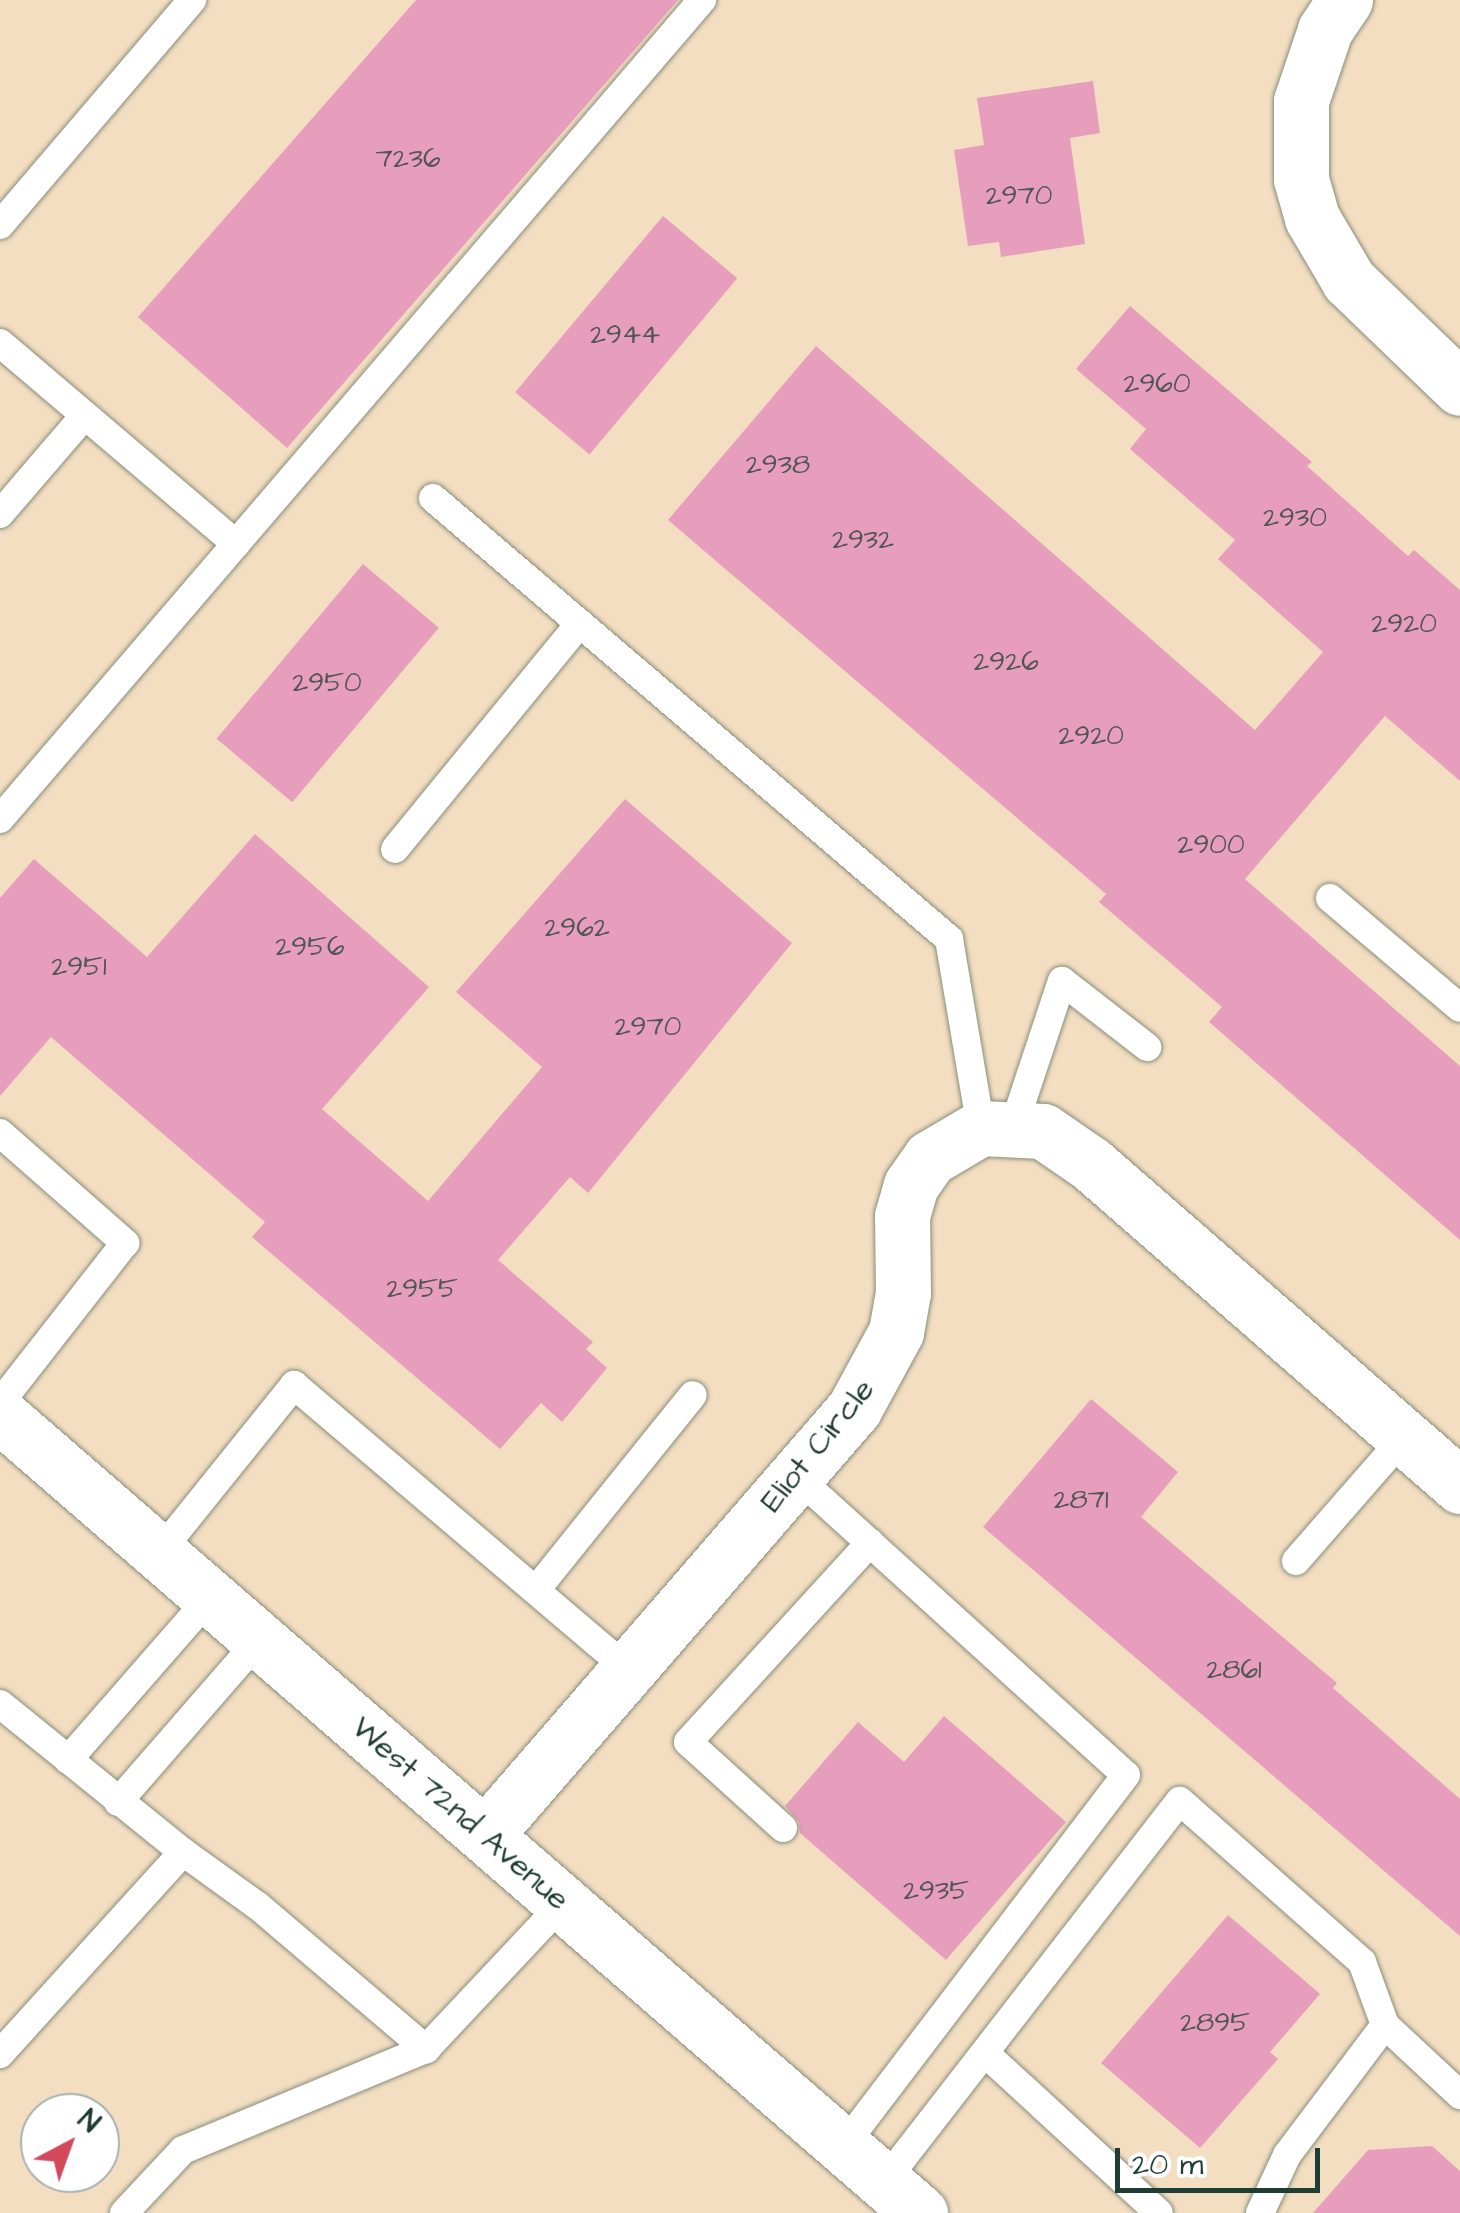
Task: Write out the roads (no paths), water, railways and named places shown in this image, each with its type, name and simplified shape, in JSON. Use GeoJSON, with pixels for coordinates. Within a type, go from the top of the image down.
{"type":"FeatureCollection","features":[{"type":"Feature","properties":{"kind":"street"},"geometry":{"type":"LineString","coordinates":[[1345,0],[1326,30],[1301,101],[1300,166],[1312,218],[1349,281],[1460,388]]}},
{"type":"Feature","properties":{"kind":"street"},"geometry":{"type":"LineString","coordinates":[[998,1127],[1043,1131],[1091,1164],[1460,1486]]}},
{"type":"Feature","properties":{"kind":"street","name":"Eliot Circle"},"geometry":{"type":"LineString","coordinates":[[485,1835],[862,1396],[896,1332],[903,1294],[902,1216],[912,1185],[942,1148],[998,1127]]}},
{"type":"Feature","properties":{"kind":"street","name":"West 72nd Avenue"},"geometry":{"type":"LineString","coordinates":[[0,1415],[902,2197]]}},
{"type":"Feature","properties":{"kind":"lane"},"geometry":{"type":"LineString","coordinates":[[0,225],[192,0]]}},
{"type":"Feature","properties":{"kind":"lane"},"geometry":{"type":"LineString","coordinates":[[0,819],[702,0]]}},
{"type":"Feature","properties":{"kind":"lane"},"geometry":{"type":"LineString","coordinates":[[0,343],[236,544]]}},
{"type":"Feature","properties":{"kind":"lane"},"geometry":{"type":"LineString","coordinates":[[0,514],[85,416]]}},
{"type":"Feature","properties":{"kind":"lane"},"geometry":{"type":"LineString","coordinates":[[433,498],[949,939],[998,1127]]}},
{"type":"Feature","properties":{"kind":"lane"},"geometry":{"type":"LineString","coordinates":[[395,849],[580,622]]}},
{"type":"Feature","properties":{"kind":"lane"},"geometry":{"type":"LineString","coordinates":[[1330,898],[1460,1008]]}},
{"type":"Feature","properties":{"kind":"lane"},"geometry":{"type":"LineString","coordinates":[[998,1127],[1062,981],[1148,1047]]}},
{"type":"Feature","properties":{"kind":"lane"},"geometry":{"type":"LineString","coordinates":[[0,1133],[125,1243],[0,1404]]}},
{"type":"Feature","properties":{"kind":"lane"},"geometry":{"type":"LineString","coordinates":[[159,1554],[294,1385],[629,1670]]}},
{"type":"Feature","properties":{"kind":"lane"},"geometry":{"type":"LineString","coordinates":[[536,1590],[693,1395]]}},
{"type":"Feature","properties":{"kind":"lane"},"geometry":{"type":"LineString","coordinates":[[1296,1561],[1404,1437]]}},
{"type":"Feature","properties":{"kind":"lane"},"geometry":{"type":"LineString","coordinates":[[796,1476],[1126,1774],[843,2146]]}},
{"type":"Feature","properties":{"kind":"lane"},"geometry":{"type":"LineString","coordinates":[[783,1828],[688,1742],[870,1543]]}},
{"type":"Feature","properties":{"kind":"lane"},"geometry":{"type":"LineString","coordinates":[[68,1760],[210,1597]]}},
{"type":"Feature","properties":{"kind":"lane"},"geometry":{"type":"LineString","coordinates":[[118,1802],[259,1640]]}},
{"type":"Feature","properties":{"kind":"lane"},"geometry":{"type":"LineString","coordinates":[[0,1704],[118,1802],[258,1906],[426,2049]]}},
{"type":"Feature","properties":{"kind":"lane"},"geometry":{"type":"LineString","coordinates":[[902,2197],[985,2053],[1180,1801],[1362,1962],[1384,2025],[1460,2094]]}},
{"type":"Feature","properties":{"kind":"lane"},"geometry":{"type":"LineString","coordinates":[[0,2054],[183,1852]]}},
{"type":"Feature","properties":{"kind":"lane"},"geometry":{"type":"LineString","coordinates":[[124,2213],[182,2150],[426,2049],[563,1902]]}},
{"type":"Feature","properties":{"kind":"lane"},"geometry":{"type":"LineString","coordinates":[[1260,2213],[1287,2154],[1384,2025]]}},
{"type":"Feature","properties":{"kind":"lane"},"geometry":{"type":"LineString","coordinates":[[985,2053],[1159,2213]]}}]}
